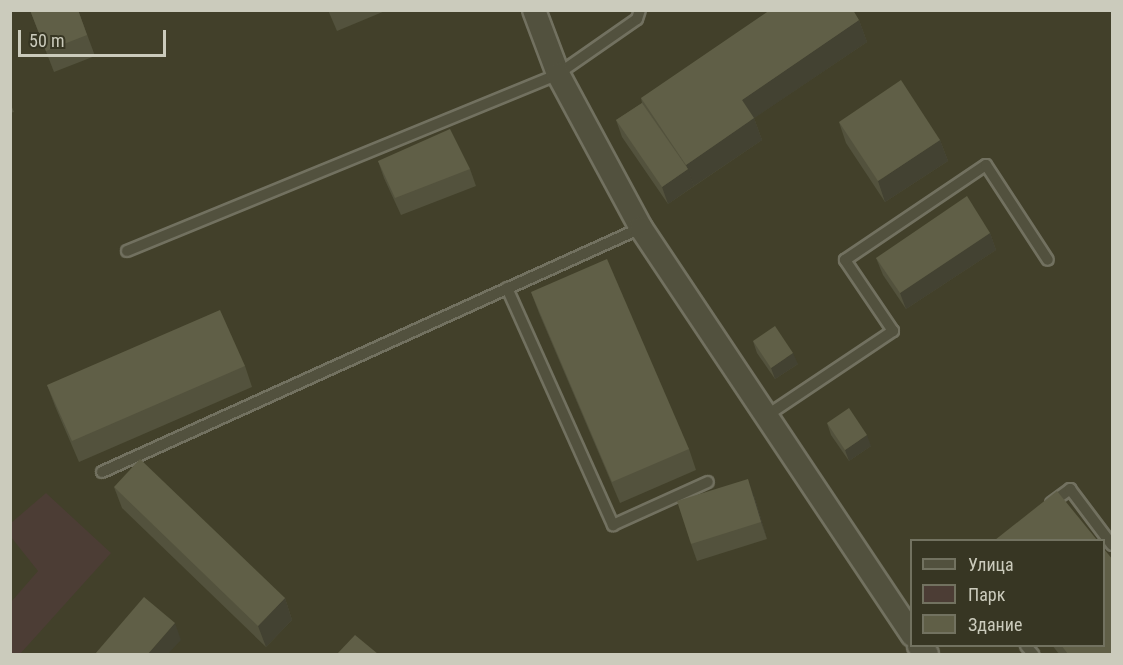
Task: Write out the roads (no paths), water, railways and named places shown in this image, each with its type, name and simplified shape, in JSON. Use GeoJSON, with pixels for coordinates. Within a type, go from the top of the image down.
{"type":"FeatureCollection","features":[{"type":"Feature","properties":{"kind":"street"},"geometry":{"type":"LineString","coordinates":[[534,10],[558,74],[641,228],[910,632]]}},
{"type":"Feature","properties":{"kind":"lane"},"geometry":{"type":"LineString","coordinates":[[127,251],[558,74],[637,19],[640,10]]}},
{"type":"Feature","properties":{"kind":"lane"},"geometry":{"type":"LineString","coordinates":[[766,416],[893,331],[845,260],[986,165],[1048,260]]}},
{"type":"Feature","properties":{"kind":"lane"},"geometry":{"type":"LineString","coordinates":[[102,472],[641,228]]}},
{"type":"Feature","properties":{"kind":"lane"},"geometry":{"type":"LineString","coordinates":[[507,288],[613,525],[708,482]]}},
{"type":"Feature","properties":{"kind":"lane"},"geometry":{"type":"LineString","coordinates":[[1044,508],[1070,489],[1113,545]]}}]}
